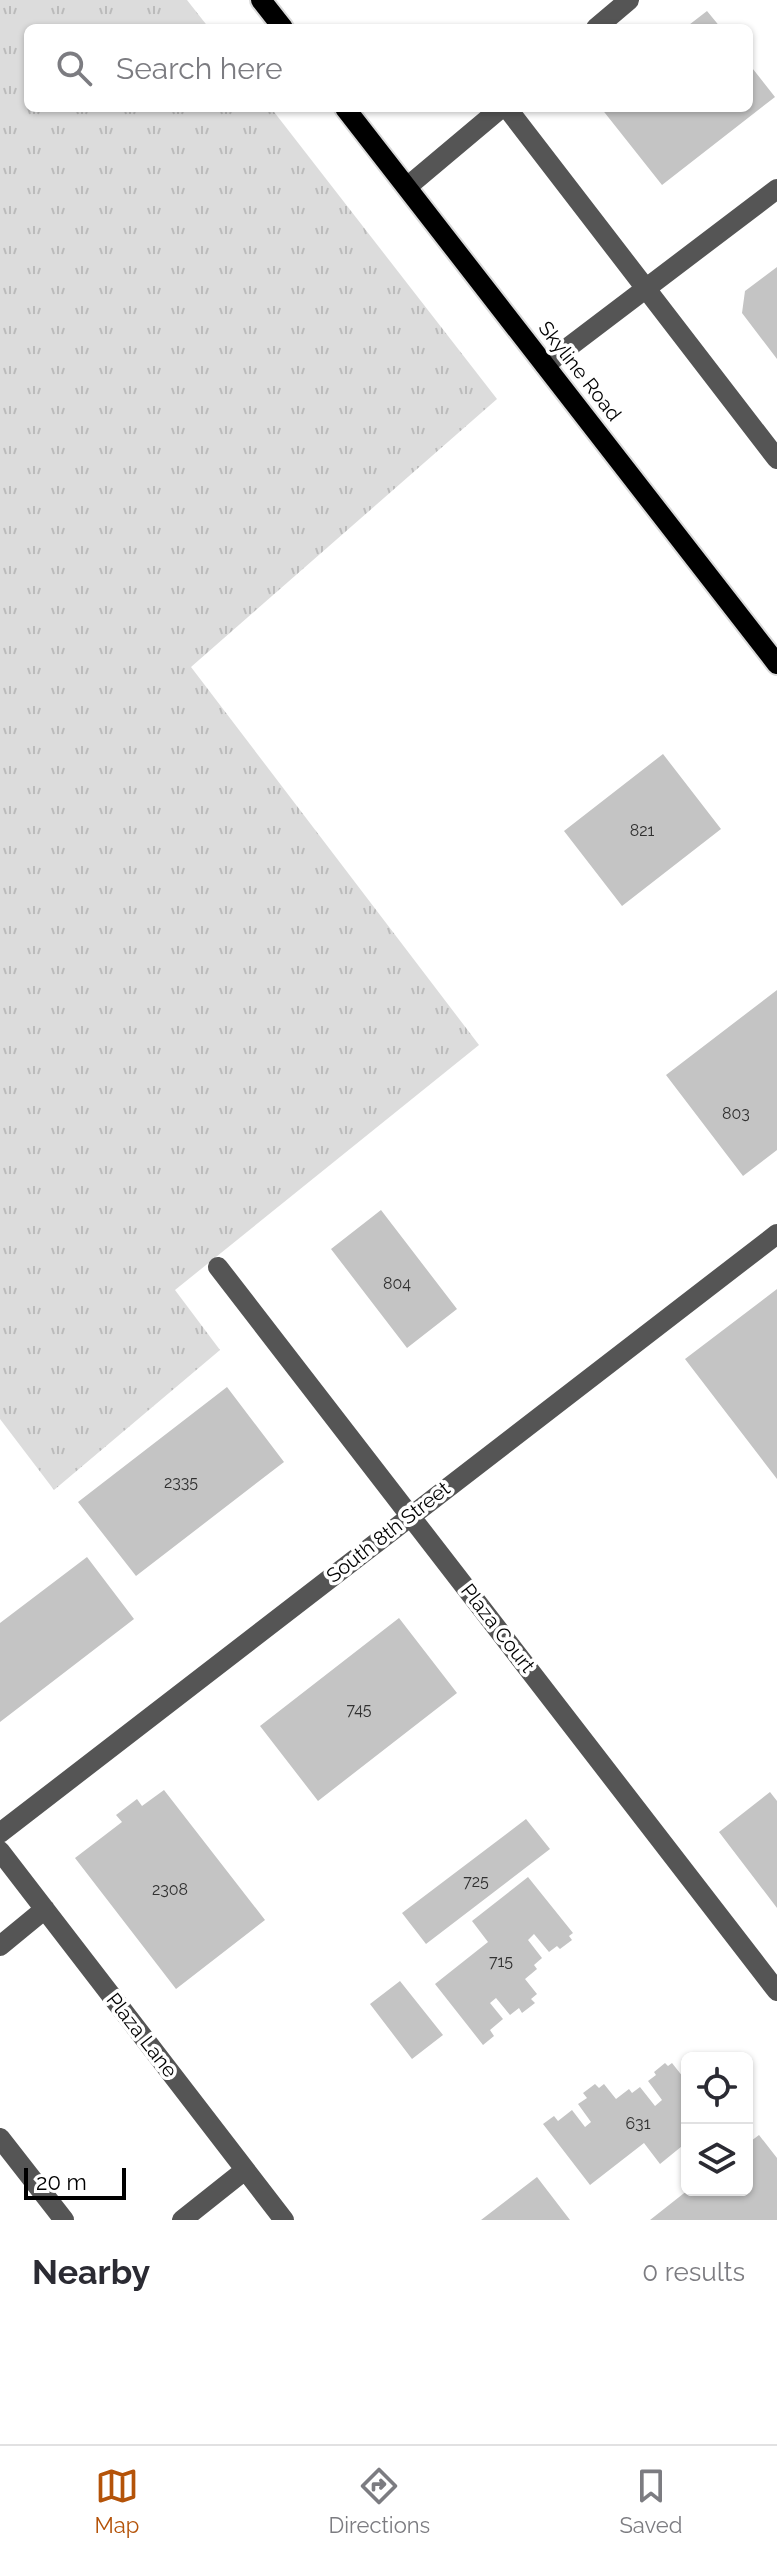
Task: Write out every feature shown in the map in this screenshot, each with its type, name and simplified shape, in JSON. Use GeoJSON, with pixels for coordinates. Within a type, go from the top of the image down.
{"type":"FeatureCollection","features":[{"type":"Feature","properties":{"kind":"main road"},"geometry":{"type":"LineString","coordinates":[[261,0],[280,24]]}},
{"type":"Feature","properties":{"kind":"main road","name":"Skyline Road"},"geometry":{"type":"LineString","coordinates":[[348,112],[777,664]]}},
{"type":"Feature","properties":{"kind":"street"},"geometry":{"type":"LineString","coordinates":[[601,24],[629,0]]}},
{"type":"Feature","properties":{"kind":"street"},"geometry":{"type":"LineString","coordinates":[[407,187],[499,112]]}},
{"type":"Feature","properties":{"kind":"street"},"geometry":{"type":"LineString","coordinates":[[507,112],[777,459]]}},
{"type":"Feature","properties":{"kind":"street"},"geometry":{"type":"LineString","coordinates":[[545,365],[777,189]]}},
{"type":"Feature","properties":{"kind":"street","name":"South 8th Street"},"geometry":{"type":"LineString","coordinates":[[0,1833],[777,1234]]}},
{"type":"Feature","properties":{"kind":"street","name":"Plaza Court"},"geometry":{"type":"LineString","coordinates":[[218,1267],[777,1991]]}},
{"type":"Feature","properties":{"kind":"street","name":"Plaza Lane"},"geometry":{"type":"LineString","coordinates":[[0,1851],[284,2220]]}},
{"type":"Feature","properties":{"kind":"street"},"geometry":{"type":"LineString","coordinates":[[0,1946],[45,1909]]}},
{"type":"Feature","properties":{"kind":"street"},"geometry":{"type":"LineString","coordinates":[[0,2138],[64,2220]]}},
{"type":"Feature","properties":{"kind":"street"},"geometry":{"type":"LineString","coordinates":[[182,2220],[245,2170]]}},
{"type":"Feature","properties":{"kind":"green space"},"geometry":{"type":"Polygon","coordinates":[[[0,0],[187,0],[206,24],[24,24],[24,112],[274,112],[497,399],[191,667],[479,1045],[175,1290],[220,1350],[54,1490],[0,1419],[0,0]]]}},
{"type":"Feature","properties":{"kind":"building"},"geometry":{"type":"Polygon","coordinates":[[[707,11],[718,24],[690,24],[707,11]]]}},
{"type":"Feature","properties":{"kind":"building"},"geometry":{"type":"Polygon","coordinates":[[[753,69],[775,97],[662,185],[604,112],[753,112],[753,69]]]}},
{"type":"Feature","properties":{"kind":"building"},"geometry":{"type":"Polygon","coordinates":[[[777,267],[777,359],[742,313],[745,291],[777,267]]]}},
{"type":"Feature","properties":{"kind":"building"},"geometry":{"type":"Polygon","coordinates":[[[663,754],[721,829],[622,906],[564,831],[663,754]]]}},
{"type":"Feature","properties":{"kind":"building"},"geometry":{"type":"Polygon","coordinates":[[[777,990],[777,1150],[743,1176],[666,1075],[777,990]]]}},
{"type":"Feature","properties":{"kind":"building"},"geometry":{"type":"Polygon","coordinates":[[[381,1210],[457,1309],[407,1348],[331,1249],[381,1210]]]}},
{"type":"Feature","properties":{"kind":"building"},"geometry":{"type":"Polygon","coordinates":[[[777,1289],[777,1479],[685,1359],[777,1289]]]}},
{"type":"Feature","properties":{"kind":"building"},"geometry":{"type":"Polygon","coordinates":[[[227,1387],[284,1462],[136,1576],[78,1502],[227,1387]]]}},
{"type":"Feature","properties":{"kind":"building"},"geometry":{"type":"Polygon","coordinates":[[[87,1557],[134,1619],[0,1722],[0,1623],[87,1557]]]}},
{"type":"Feature","properties":{"kind":"building"},"geometry":{"type":"Polygon","coordinates":[[[399,1618],[457,1693],[318,1801],[260,1726],[399,1618]]]}},
{"type":"Feature","properties":{"kind":"building"},"geometry":{"type":"Polygon","coordinates":[[[164,1790],[265,1920],[176,1989],[75,1858],[122,1822],[116,1815],[137,1799],[142,1806],[164,1790]]]}},
{"type":"Feature","properties":{"kind":"building"},"geometry":{"type":"Polygon","coordinates":[[[770,1792],[777,1801],[777,1908],[719,1832],[770,1792]]]}},
{"type":"Feature","properties":{"kind":"building"},"geometry":{"type":"Polygon","coordinates":[[[526,1819],[550,1849],[426,1944],[402,1913],[526,1819]]]}},
{"type":"Feature","properties":{"kind":"building"},"geometry":{"type":"Polygon","coordinates":[[[528,1877],[573,1933],[569,1936],[572,1940],[560,1949],[557,1946],[549,1952],[534,1934],[528,1940],[542,1958],[534,1965],[537,1969],[525,1979],[537,1994],[531,1999],[535,2003],[522,2013],[519,2008],[510,2015],[496,1998],[490,2003],[503,2019],[490,2030],[494,2036],[483,2045],[435,1984],[488,1942],[472,1921],[528,1877]]]}},
{"type":"Feature","properties":{"kind":"building"},"geometry":{"type":"Polygon","coordinates":[[[400,1981],[443,2035],[412,2059],[370,2004],[400,1981]]]}},
{"type":"Feature","properties":{"kind":"building"},"geometry":{"type":"Polygon","coordinates":[[[665,2063],[668,2066],[672,2063],[681,2074],[681,2147],[660,2164],[644,2143],[590,2185],[543,2124],[554,2116],[558,2121],[572,2110],[585,2127],[591,2122],[578,2104],[587,2098],[583,2093],[595,2084],[599,2088],[604,2084],[616,2099],[629,2089],[632,2093],[640,2087],[655,2106],[662,2100],[648,2081],[656,2075],[654,2072],[665,2063]]]}},
{"type":"Feature","properties":{"kind":"building"},"geometry":{"type":"Polygon","coordinates":[[[759,2135],[777,2158],[777,2220],[650,2220],[681,2196],[753,2196],[753,2140],[759,2135]]]}},
{"type":"Feature","properties":{"kind":"building"},"geometry":{"type":"Polygon","coordinates":[[[537,2177],[570,2220],[481,2220],[537,2177]]]}}]}
